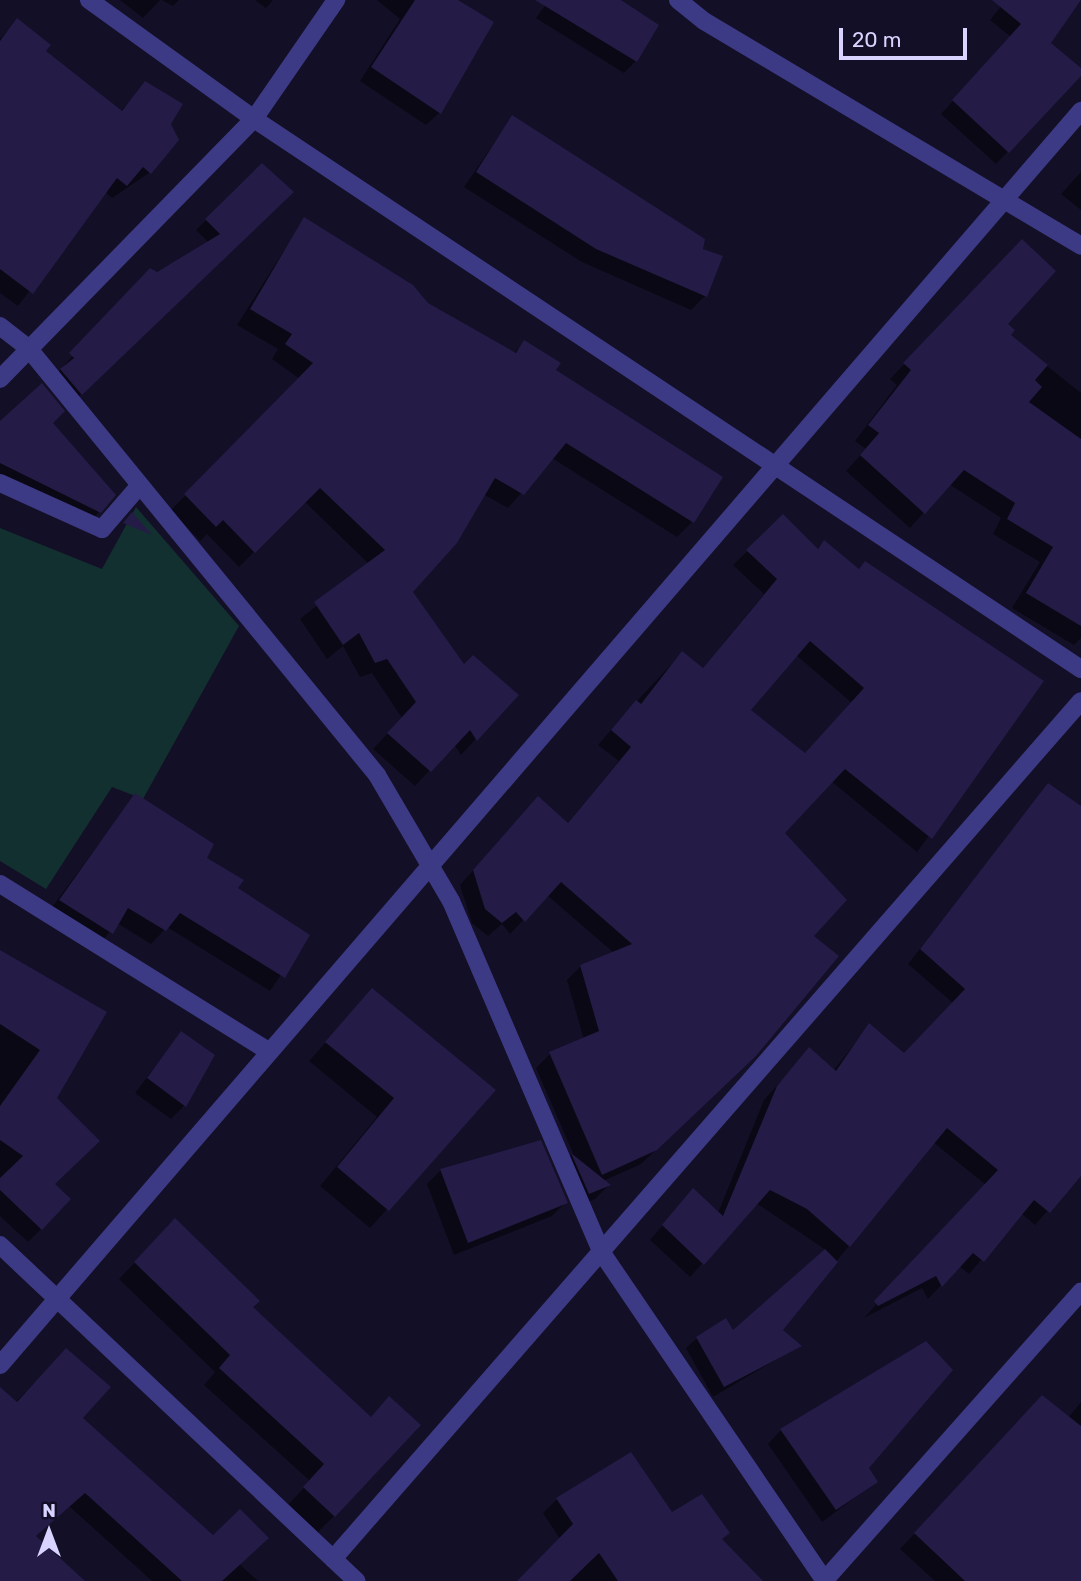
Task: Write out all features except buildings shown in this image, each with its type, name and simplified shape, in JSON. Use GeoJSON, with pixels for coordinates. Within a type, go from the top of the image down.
{"type":"FeatureCollection","features":[{"type":"Feature","properties":{"kind":"street"},"geometry":{"type":"LineString","coordinates":[[89,0],[254,119],[1081,669]]}},
{"type":"Feature","properties":{"kind":"street"},"geometry":{"type":"LineString","coordinates":[[0,379],[254,119],[336,0]]}},
{"type":"Feature","properties":{"kind":"street"},"geometry":{"type":"LineString","coordinates":[[678,0],[704,21],[1081,246]]}},
{"type":"Feature","properties":{"kind":"street"},"geometry":{"type":"LineString","coordinates":[[0,1365],[58,1301],[268,1051],[435,867],[774,467],[1081,111]]}},
{"type":"Feature","properties":{"kind":"street"},"geometry":{"type":"LineString","coordinates":[[0,326],[29,349],[377,775],[435,867],[602,1253],[824,1581],[1081,1292]]}},
{"type":"Feature","properties":{"kind":"street"},"geometry":{"type":"LineString","coordinates":[[0,483],[102,529],[140,485]]}},
{"type":"Feature","properties":{"kind":"street"},"geometry":{"type":"LineString","coordinates":[[334,1559],[1081,701]]}},
{"type":"Feature","properties":{"kind":"street"},"geometry":{"type":"LineString","coordinates":[[0,884],[268,1051]]}},
{"type":"Feature","properties":{"kind":"street"},"geometry":{"type":"LineString","coordinates":[[0,1245],[356,1581]]}},
{"type":"Feature","properties":{"kind":"green space"},"geometry":{"type":"Polygon","coordinates":[[[136,507],[239,626],[143,799],[112,787],[46,889],[0,861],[0,528],[102,569],[136,507]]]}}]}
